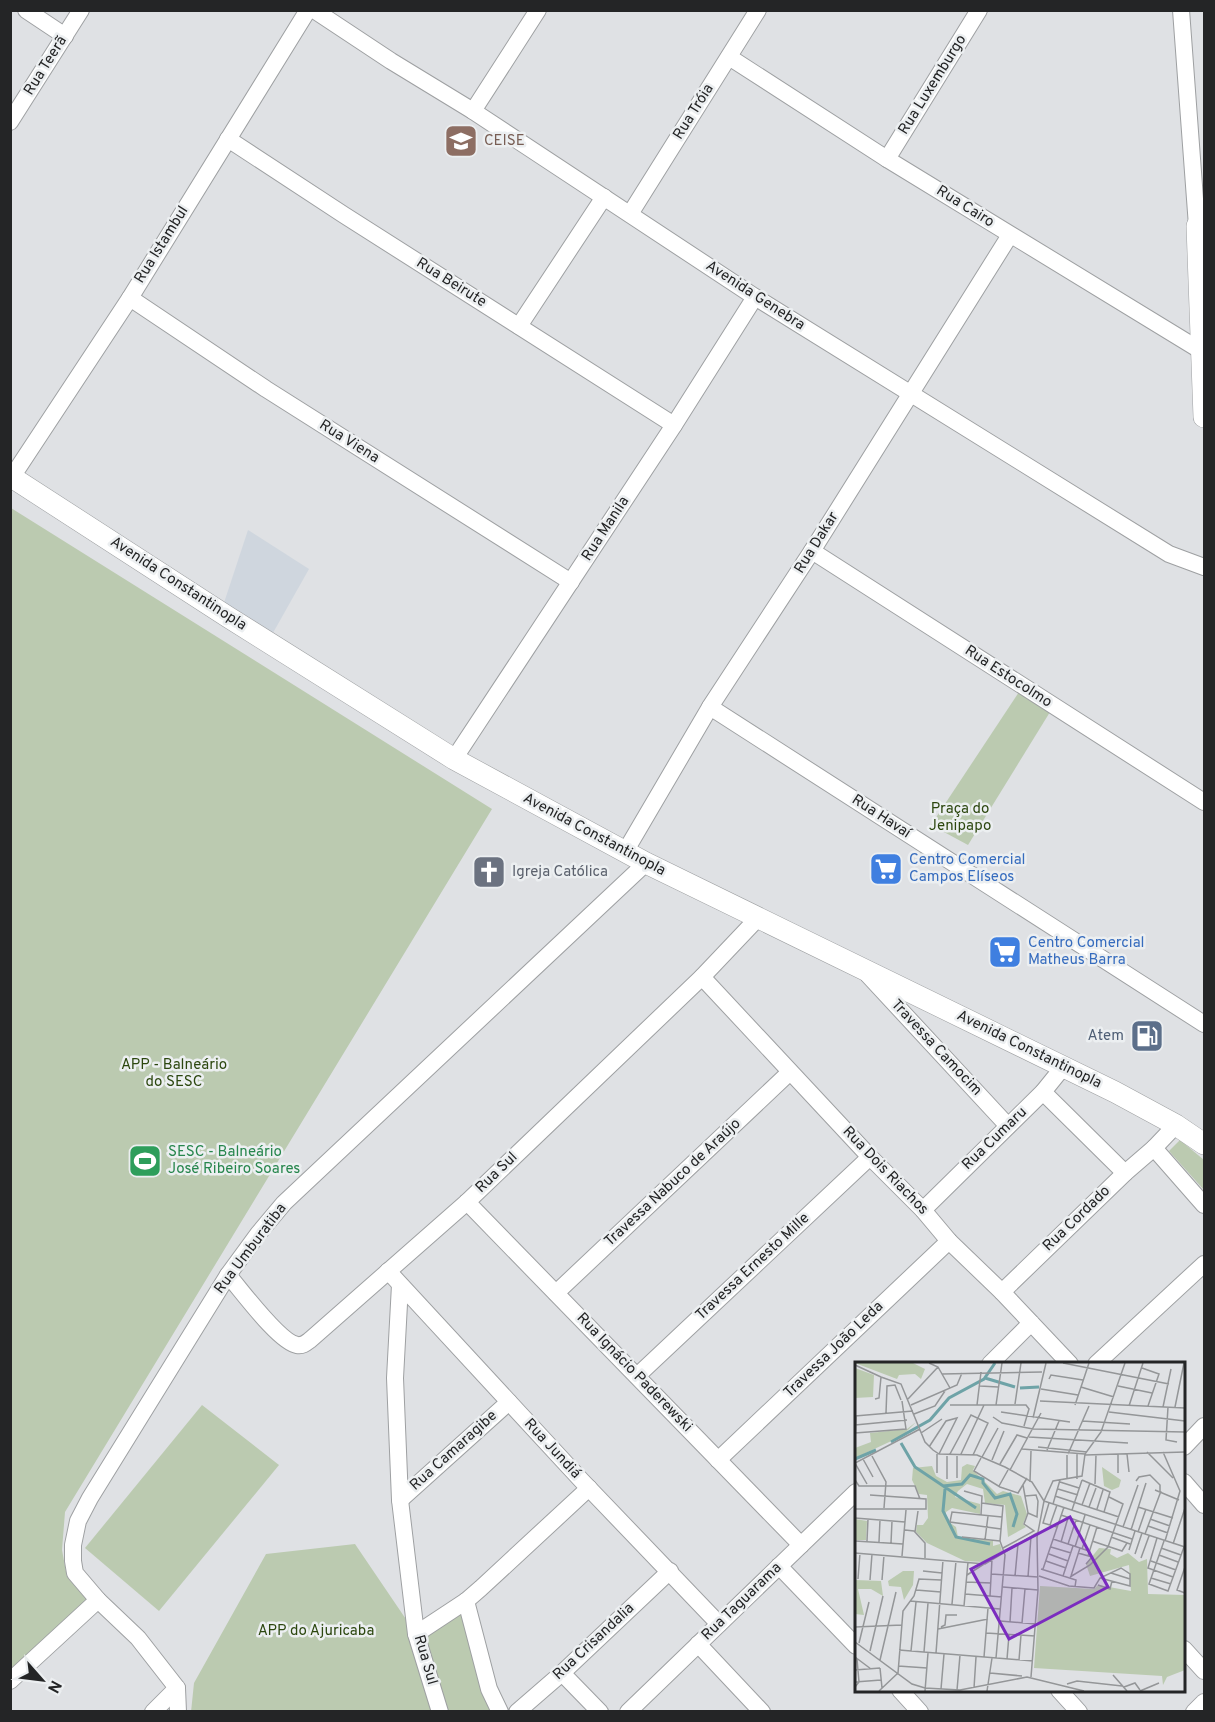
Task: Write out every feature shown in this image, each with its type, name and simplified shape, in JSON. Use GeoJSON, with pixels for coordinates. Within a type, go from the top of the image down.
{"type":"FeatureCollection","features":[{"type":"Feature","properties":{"kind":"street"},"geometry":{"type":"LineString","coordinates":[[26,10],[65,36]]}},
{"type":"Feature","properties":{"kind":"street","name":"Rua Teerã"},"geometry":{"type":"LineString","coordinates":[[10,122],[81,10]]}},
{"type":"Feature","properties":{"kind":"street","name":"Rua Istambul"},"geometry":{"type":"LineString","coordinates":[[11,476],[130,298],[308,10]]}},
{"type":"Feature","properties":{"kind":"street","name":"Avenida Genebra"},"geometry":{"type":"LineString","coordinates":[[314,10],[473,111],[754,297],[1169,554],[1204,567]]}},
{"type":"Feature","properties":{"kind":"street"},"geometry":{"type":"LineString","coordinates":[[473,111],[538,10]]}},
{"type":"Feature","properties":{"kind":"street","name":"Rua Tróia"},"geometry":{"type":"LineString","coordinates":[[630,214],[758,10]]}},
{"type":"Feature","properties":{"kind":"street","name":"Rua Luxemburgo"},"geometry":{"type":"LineString","coordinates":[[886,159],[979,10]]}},
{"type":"Feature","properties":{"kind":"street"},"geometry":{"type":"LineString","coordinates":[[1181,10],[1201,220],[1204,417]]}},
{"type":"Feature","properties":{"kind":"street","name":"Rua Cairo"},"geometry":{"type":"LineString","coordinates":[[729,57],[886,159],[1203,352]]}},
{"type":"Feature","properties":{"kind":"street","name":"Rua Beirute"},"geometry":{"type":"LineString","coordinates":[[228,139],[674,424]]}},
{"type":"Feature","properties":{"kind":"street"},"geometry":{"type":"LineString","coordinates":[[519,326],[604,197]]}},
{"type":"Feature","properties":{"kind":"street","name":"Rua Dakar"},"geometry":{"type":"LineString","coordinates":[[625,852],[710,707],[812,551],[1010,235]]}},
{"type":"Feature","properties":{"kind":"street","name":"Rua Manila"},"geometry":{"type":"LineString","coordinates":[[454,759],[674,424],[754,297]]}},
{"type":"Feature","properties":{"kind":"street","name":"Rua Viena"},"geometry":{"type":"LineString","coordinates":[[130,298],[266,389],[571,582]]}},
{"type":"Feature","properties":{"kind":"street","name":"Avenida Constantinopla"},"geometry":{"type":"LineString","coordinates":[[11,476],[228,617],[454,759],[646,863],[1064,1066],[1176,1125],[1204,1144]]}},
{"type":"Feature","properties":{"kind":"street","name":"Rua Estocolmo"},"geometry":{"type":"LineString","coordinates":[[812,551],[1204,802]]}},
{"type":"Feature","properties":{"kind":"street","name":"Rua Havaí"},"geometry":{"type":"LineString","coordinates":[[710,707],[1204,1024]]}},
{"type":"Feature","properties":{"kind":"street","name":"Rua Umburatiba"},"geometry":{"type":"LineString","coordinates":[[177,1688],[138,1638],[98,1600],[75,1573],[73,1545],[78,1521],[90,1498],[228,1275],[284,1203],[646,863]]}},
{"type":"Feature","properties":{"kind":"street","name":"Rua Sul"},"geometry":{"type":"LineString","coordinates":[[228,1275],[268,1323],[288,1341],[302,1345],[322,1332],[467,1202],[702,977],[758,918]]}},
{"type":"Feature","properties":{"kind":"street","name":"Travessa Camocim"},"geometry":{"type":"LineString","coordinates":[[863,970],[1008,1126]]}},
{"type":"Feature","properties":{"kind":"street","name":"Rua Dois Riachos"},"geometry":{"type":"LineString","coordinates":[[702,977],[870,1157],[1068,1362]]}},
{"type":"Feature","properties":{"kind":"street","name":"Rua Cumaru"},"geometry":{"type":"LineString","coordinates":[[923,1210],[1043,1092],[1064,1066]]}},
{"type":"Feature","properties":{"kind":"street","name":"Travessa Nabuco de Araújo"},"geometry":{"type":"LineString","coordinates":[[556,1293],[790,1072]]}},
{"type":"Feature","properties":{"kind":"street"},"geometry":{"type":"LineString","coordinates":[[1043,1092],[1125,1173]]}},
{"type":"Feature","properties":{"kind":"street","name":"Rua Cordado"},"geometry":{"type":"LineString","coordinates":[[1002,1292],[1176,1125]]}},
{"type":"Feature","properties":{"kind":"street"},"geometry":{"type":"LineString","coordinates":[[1154,1148],[1204,1205]]}},
{"type":"Feature","properties":{"kind":"street","name":"Travessa Ernesto Mille"},"geometry":{"type":"LineString","coordinates":[[637,1376],[870,1157]]}},
{"type":"Feature","properties":{"kind":"street","name":"Rua Ignácio Paderewski"},"geometry":{"type":"LineString","coordinates":[[467,1202],[801,1545]]}},
{"type":"Feature","properties":{"kind":"street","name":"Travessa João Leda"},"geometry":{"type":"LineString","coordinates":[[718,1460],[949,1240]]}},
{"type":"Feature","properties":{"kind":"street"},"geometry":{"type":"LineString","coordinates":[[1098,1362],[1204,1264]]}},
{"type":"Feature","properties":{"kind":"street","name":"Rua Jundiá"},"geometry":{"type":"LineString","coordinates":[[388,1271],[589,1488],[719,1624]]}},
{"type":"Feature","properties":{"kind":"street","name":"Rua Sul"},"geometry":{"type":"LineString","coordinates":[[400,1285],[395,1378],[400,1500],[416,1634],[440,1712]]}},
{"type":"Feature","properties":{"kind":"street"},"geometry":{"type":"LineString","coordinates":[[992,1362],[1032,1323]]}},
{"type":"Feature","properties":{"kind":"street","name":"Rua Camaragibe"},"geometry":{"type":"LineString","coordinates":[[400,1500],[509,1402]]}},
{"type":"Feature","properties":{"kind":"street"},"geometry":{"type":"LineString","coordinates":[[1185,1446],[1204,1426]]}},
{"type":"Feature","properties":{"kind":"street"},"geometry":{"type":"LineString","coordinates":[[1185,1483],[1204,1504]]}},
{"type":"Feature","properties":{"kind":"street"},"geometry":{"type":"LineString","coordinates":[[416,1634],[466,1601],[490,1581],[589,1488]]}},
{"type":"Feature","properties":{"kind":"street","name":"Rua Taguarama"},"geometry":{"type":"LineString","coordinates":[[628,1712],[855,1493]]}},
{"type":"Feature","properties":{"kind":"street"},"geometry":{"type":"LineString","coordinates":[[779,1566],[855,1645]]}},
{"type":"Feature","properties":{"kind":"street","name":"Rua Crisandalia"},"geometry":{"type":"LineString","coordinates":[[517,1712],[562,1673],[670,1571]]}},
{"type":"Feature","properties":{"kind":"street"},"geometry":{"type":"LineString","coordinates":[[10,1681],[98,1600]]}},
{"type":"Feature","properties":{"kind":"street"},"geometry":{"type":"LineString","coordinates":[[466,1601],[489,1689],[500,1712]]}},
{"type":"Feature","properties":{"kind":"street"},"geometry":{"type":"LineString","coordinates":[[698,1644],[762,1712]]}},
{"type":"Feature","properties":{"kind":"street"},"geometry":{"type":"LineString","coordinates":[[1185,1650],[1204,1671]]}},
{"type":"Feature","properties":{"kind":"street"},"geometry":{"type":"LineString","coordinates":[[562,1673],[600,1712]]}},
{"type":"Feature","properties":{"kind":"street"},"geometry":{"type":"LineString","coordinates":[[153,1712],[177,1688]]}},
{"type":"Feature","properties":{"kind":"street"},"geometry":{"type":"LineString","coordinates":[[177,1688],[178,1712]]}},
{"type":"Feature","properties":{"kind":"street"},"geometry":{"type":"LineString","coordinates":[[902,1692],[920,1712]]}},
{"type":"Feature","properties":{"kind":"street"},"geometry":{"type":"LineString","coordinates":[[1061,1692],[1079,1712]]}},
{"type":"Feature","properties":{"kind":"street"},"geometry":{"type":"LineString","coordinates":[[1194,1712],[1204,1702]]}},
{"type":"Feature","properties":{"kind":"shaded area"},"geometry":{"type":"Polygon","coordinates":[[[248,530],[309,569],[265,647],[219,618],[248,530]]]}},
{"type":"Feature","properties":{"kind":"green space","name":"SESC - Balneário José Ribeiro Soares"},"geometry":{"type":"Polygon","coordinates":[[[11,508],[492,809],[65,1512],[62,1550],[67,1577],[92,1605],[11,1682],[11,508]]]}},
{"type":"Feature","properties":{"kind":"green space","name":"Praça do Jenipapo"},"geometry":{"type":"Polygon","coordinates":[[[1019,692],[1050,712],[968,845],[931,825],[1019,692]]]}},
{"type":"Feature","properties":{"kind":"green space"},"geometry":{"type":"Polygon","coordinates":[[[1180,1140],[1204,1160],[1204,1190],[1169,1151],[1180,1140]]]}},
{"type":"Feature","properties":{"kind":"green space"},"geometry":{"type":"Polygon","coordinates":[[[202,1405],[279,1465],[159,1611],[85,1548],[202,1405]]]}},
{"type":"Feature","properties":{"kind":"green space","name":"APP do Ajuricaba"},"geometry":{"type":"Polygon","coordinates":[[[355,1544],[416,1634],[466,1601],[489,1688],[508,1711],[191,1712],[194,1683],[266,1554],[355,1544]]]}},
{"type":"Feature","properties":{"kind":"place","name":"CEISE"},"geometry":{"type":"Point","coordinates":[461,141]}},
{"type":"Feature","properties":{"kind":"place","name":"Centro Comercial Campos Elíseos"},"geometry":{"type":"Point","coordinates":[886,869]}},
{"type":"Feature","properties":{"kind":"place","name":"Igreja Católica"},"geometry":{"type":"Point","coordinates":[489,872]}},
{"type":"Feature","properties":{"kind":"place","name":"Centro Comercial Matheus Barra"},"geometry":{"type":"Point","coordinates":[1005,952]}},
{"type":"Feature","properties":{"kind":"place","name":"Atem"},"geometry":{"type":"Point","coordinates":[1147,1036]}},
{"type":"Feature","properties":{"kind":"place","name":"SESC - Balneário José Ribeiro Soares"},"geometry":{"type":"Point","coordinates":[145,1161]}},
{"type":"Feature","properties":{"kind":"park label","name":"APP - Balneário do SESC"},"geometry":{"type":"Point","coordinates":[174,1074]}}]}
